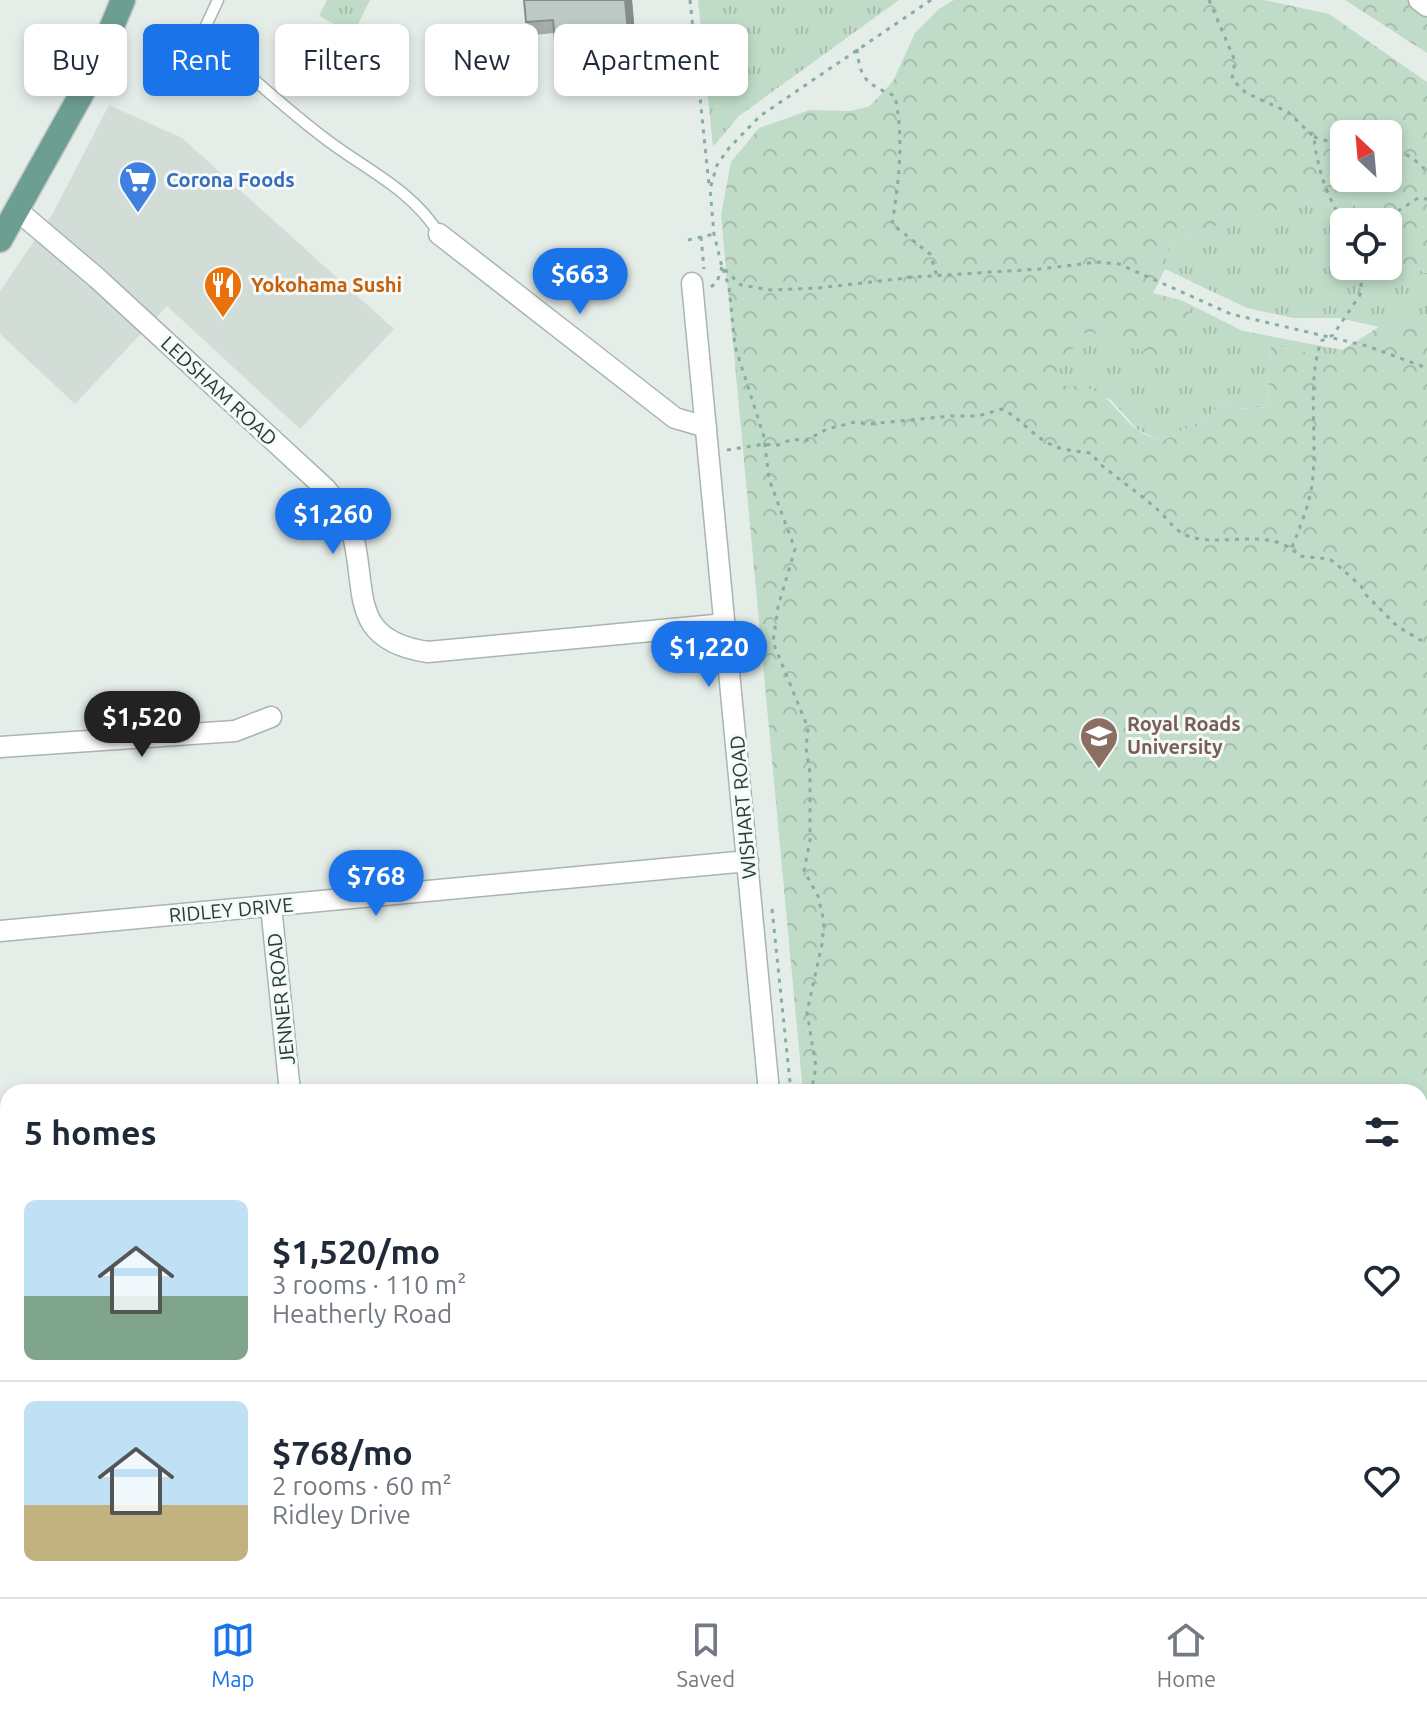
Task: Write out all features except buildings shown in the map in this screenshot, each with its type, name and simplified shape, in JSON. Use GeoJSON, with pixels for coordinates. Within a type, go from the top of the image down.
{"type":"FeatureCollection","features":[{"type":"Feature","properties":{"kind":"main road"},"geometry":{"type":"LineString","coordinates":[[0,240],[91,77],[123,0]]}},
{"type":"Feature","properties":{"kind":"street"},"geometry":{"type":"LineString","coordinates":[[1419,0],[1427,6]]}},
{"type":"Feature","properties":{"kind":"street","name":"LEDSHAM ROAD"},"geometry":{"type":"LineString","coordinates":[[18,211],[97,278],[326,489],[344,513],[352,531],[364,606],[373,626],[387,639],[404,648],[428,652],[725,624]]}},
{"type":"Feature","properties":{"kind":"street"},"geometry":{"type":"LineString","coordinates":[[439,234],[675,418],[706,427]]}},
{"type":"Feature","properties":{"kind":"street","name":"WISHART ROAD"},"geometry":{"type":"LineString","coordinates":[[699,287],[706,427],[768,1084]]}},
{"type":"Feature","properties":{"kind":"street"},"geometry":{"type":"LineString","coordinates":[[0,747],[235,731],[271,717]]}},
{"type":"Feature","properties":{"kind":"street","name":"RIDLEY DRIVE"},"geometry":{"type":"LineString","coordinates":[[0,931],[748,861]]}},
{"type":"Feature","properties":{"kind":"street","name":"JENNER ROAD"},"geometry":{"type":"LineString","coordinates":[[271,906],[289,1084]]}},
{"type":"Feature","properties":{"kind":"lane"},"geometry":{"type":"LineString","coordinates":[[218,0],[202,34],[330,142],[385,178],[429,217],[439,234]]}},
{"type":"Feature","properties":{"kind":"path"},"geometry":{"type":"LineString","coordinates":[[690,0],[714,234],[729,287],[735,346],[765,444],[769,479],[795,549],[778,607],[773,642],[808,728],[810,840],[804,871],[818,896],[824,922],[807,1012],[816,1067],[813,1084]]}},
{"type":"Feature","properties":{"kind":"path"},"geometry":{"type":"LineString","coordinates":[[710,189],[717,165],[760,116],[931,0]]}},
{"type":"Feature","properties":{"kind":"path"},"geometry":{"type":"LineString","coordinates":[[1209,0],[1235,61],[1232,79],[1246,93],[1288,112],[1314,137],[1330,142]]}},
{"type":"Feature","properties":{"kind":"path"},"geometry":{"type":"LineString","coordinates":[[857,49],[860,73],[873,86],[895,96],[900,120],[899,186],[892,224],[930,254],[937,276]]}},
{"type":"Feature","properties":{"kind":"path"},"geometry":{"type":"LineString","coordinates":[[1314,137],[1316,159],[1335,208]]}},
{"type":"Feature","properties":{"kind":"path"},"geometry":{"type":"LineString","coordinates":[[1402,153],[1427,171]]}},
{"type":"Feature","properties":{"kind":"path"},"geometry":{"type":"LineString","coordinates":[[1402,208],[1418,198],[1427,199]]}},
{"type":"Feature","properties":{"kind":"path"},"geometry":{"type":"LineString","coordinates":[[688,240],[714,234]]}},
{"type":"Feature","properties":{"kind":"path"},"geometry":{"type":"LineString","coordinates":[[722,267],[741,285],[771,290],[1097,262],[1119,264],[1231,314],[1367,346],[1427,368]]}},
{"type":"Feature","properties":{"kind":"path"},"geometry":{"type":"LineString","coordinates":[[699,287],[717,282],[722,267]]}},
{"type":"Feature","properties":{"kind":"path"},"geometry":{"type":"LineString","coordinates":[[1292,547],[1305,513],[1313,478],[1315,361],[1321,341],[1329,337],[1360,295],[1362,280]]}},
{"type":"Feature","properties":{"kind":"path"},"geometry":{"type":"LineString","coordinates":[[709,452],[765,444],[775,446],[793,439],[805,441],[827,429],[855,422],[869,424],[978,416],[1002,409],[1018,417],[1047,443],[1067,451],[1091,453],[1099,463],[1159,511],[1171,526],[1190,537],[1218,540],[1255,538],[1292,547],[1299,556],[1329,559],[1361,586],[1397,626],[1427,644]]}},
{"type":"Feature","properties":{"kind":"shaded area"},"geometry":{"type":"Polygon","coordinates":[[[109,105],[182,138],[394,329],[300,429],[167,306],[75,404],[0,334],[0,291],[53,213],[109,105]]]}},
{"type":"Feature","properties":{"kind":"green space"},"geometry":{"type":"Polygon","coordinates":[[[327,0],[370,0],[358,24],[334,24],[319,16],[327,0]]]}},
{"type":"Feature","properties":{"kind":"green space"},"geometry":{"type":"Polygon","coordinates":[[[698,0],[899,0],[739,116],[713,147],[708,96],[748,96],[748,24],[700,24],[698,0]]]}},
{"type":"Feature","properties":{"kind":"green space","name":"Royal Roads University"},"geometry":{"type":"Polygon","coordinates":[[[954,0],[1264,0],[1329,14],[1427,82],[1427,273],[1402,263],[1402,208],[1361,208],[1343,193],[1198,231],[1168,248],[1165,269],[1153,293],[1183,301],[1194,320],[1190,336],[1164,359],[1100,334],[1083,333],[1055,376],[1064,386],[1078,386],[1099,393],[1138,430],[1161,442],[1207,417],[1225,401],[1237,409],[1268,407],[1271,345],[1331,357],[1379,327],[1427,321],[1427,1084],[802,1084],[721,215],[731,162],[759,128],[810,110],[850,111],[870,106],[893,81],[915,33],[939,9],[954,0]]]}},
{"type":"Feature","properties":{"kind":"green space"},"geometry":{"type":"Polygon","coordinates":[[[1345,0],[1427,0],[1427,53],[1345,0]]]}},
{"type":"Feature","properties":{"kind":"green space"},"geometry":{"type":"Polygon","coordinates":[[[1343,193],[1361,208],[1330,208],[1330,280],[1402,280],[1402,264],[1427,273],[1427,321],[1379,327],[1339,318],[1293,318],[1247,308],[1165,269],[1168,248],[1198,231],[1343,193]]]}},
{"type":"Feature","properties":{"kind":"green space"},"geometry":{"type":"Polygon","coordinates":[[[1183,301],[1243,331],[1343,350],[1331,357],[1271,345],[1268,407],[1237,409],[1225,401],[1207,417],[1161,442],[1137,429],[1110,399],[1064,386],[1054,376],[1083,333],[1100,334],[1161,357],[1194,320],[1183,301]]]}},
{"type":"Feature","properties":{"kind":"place","name":"Corona Foods"},"geometry":{"type":"Point","coordinates":[138,214]}},
{"type":"Feature","properties":{"kind":"place","name":"Yokohama Sushi"},"geometry":{"type":"Point","coordinates":[223,319]}},
{"type":"Feature","properties":{"kind":"place","name":"Royal Roads University"},"geometry":{"type":"Point","coordinates":[1099,770]}}]}
